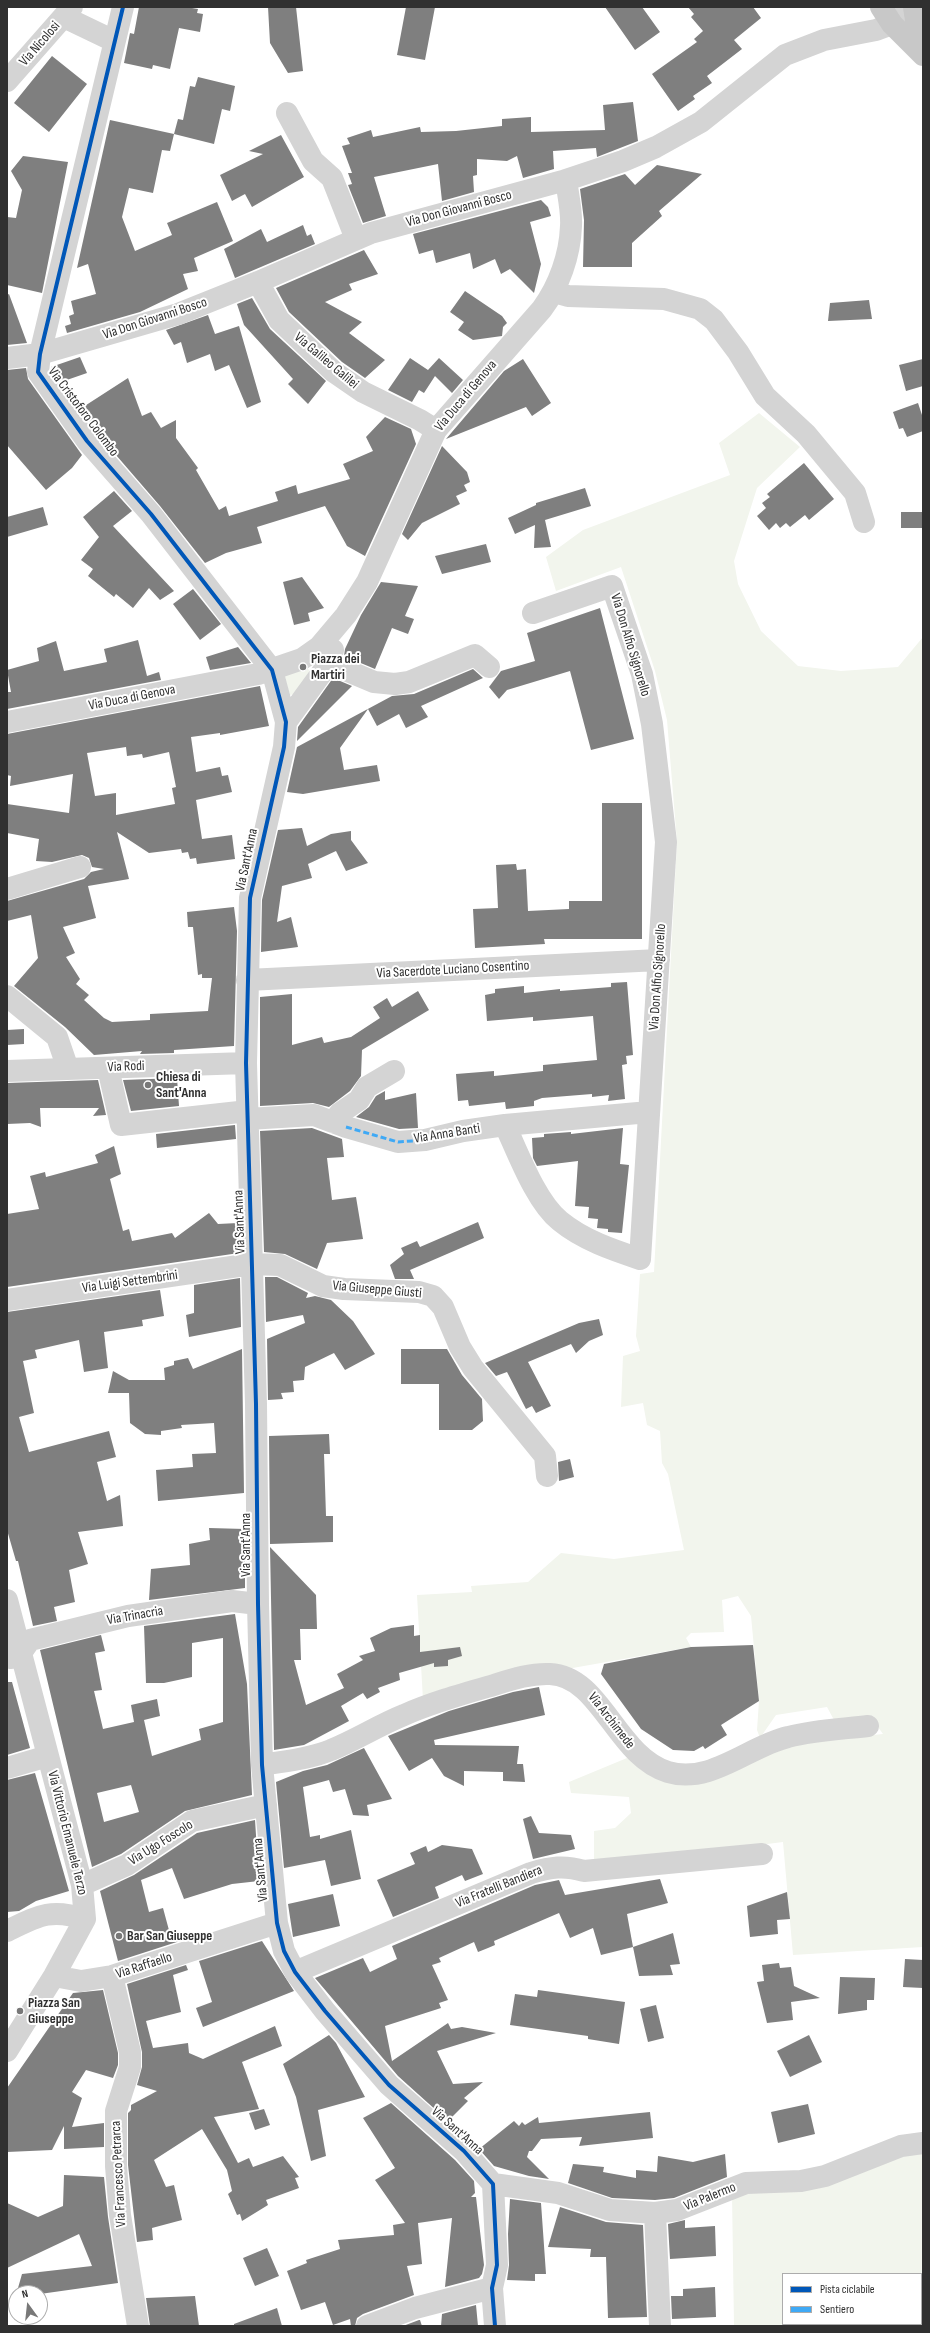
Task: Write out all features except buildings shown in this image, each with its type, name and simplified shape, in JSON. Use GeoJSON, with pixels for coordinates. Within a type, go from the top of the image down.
{"type":"FeatureCollection","features":[{"type":"Feature","properties":{"kind":"main road"},"geometry":{"type":"LineString","coordinates":[[914,7],[916,20],[923,33]]}},
{"type":"Feature","properties":{"kind":"main road"},"geometry":{"type":"LineString","coordinates":[[887,16],[923,55]]}},
{"type":"Feature","properties":{"kind":"street","name":"Via Cristoforo Colombo"},"geometry":{"type":"LineString","coordinates":[[123,7],[40,354],[38,372],[83,434],[151,514],[264,667]]}},
{"type":"Feature","properties":{"kind":"street"},"geometry":{"type":"LineString","coordinates":[[887,16],[908,7]]}},
{"type":"Feature","properties":{"kind":"street"},"geometry":{"type":"LineString","coordinates":[[68,12],[114,41]]}},
{"type":"Feature","properties":{"kind":"street","name":"Via Nicolosi"},"geometry":{"type":"LineString","coordinates":[[7,81],[68,12]]}},
{"type":"Feature","properties":{"kind":"street","name":"Via Don Giovanni Bosco"},"geometry":{"type":"LineString","coordinates":[[7,358],[40,354],[178,314],[258,282],[356,239],[566,180],[630,158],[678,136],[701,122],[785,55],[824,40],[876,30],[887,16]]}},
{"type":"Feature","properties":{"kind":"street"},"geometry":{"type":"LineString","coordinates":[[287,113],[313,161],[332,178],[356,239]]}},
{"type":"Feature","properties":{"kind":"street","name":"Via Duca di Genova"},"geometry":{"type":"LineString","coordinates":[[7,722],[302,659],[319,647],[346,615],[367,582],[436,430],[542,309],[554,292],[566,257],[572,226],[566,180]]}},
{"type":"Feature","properties":{"kind":"street","name":"Via Galileo Galilei"},"geometry":{"type":"LineString","coordinates":[[258,282],[279,320],[334,372],[363,392],[420,420],[436,430]]}},
{"type":"Feature","properties":{"kind":"street"},"geometry":{"type":"LineString","coordinates":[[554,292],[568,296],[664,299],[700,309],[714,320],[738,352],[765,396],[806,434],[855,494],[864,522]]}},
{"type":"Feature","properties":{"kind":"street","name":"Via Don Alfio Signorello"},"geometry":{"type":"LineString","coordinates":[[505,1125],[528,1177],[559,1221],[604,1247],[640,1259],[666,842],[653,732],[642,674],[612,586],[533,613]]}},
{"type":"Feature","properties":{"kind":"street"},"geometry":{"type":"LineString","coordinates":[[286,722],[329,663],[346,615]]}},
{"type":"Feature","properties":{"kind":"street"},"geometry":{"type":"LineString","coordinates":[[329,663],[384,684],[409,682],[475,655],[489,667]]}},
{"type":"Feature","properties":{"kind":"street"},"geometry":{"type":"LineString","coordinates":[[264,667],[286,722]]}},
{"type":"Feature","properties":{"kind":"street","name":"Via Sant'Anna"},"geometry":{"type":"LineString","coordinates":[[286,722],[284,747],[250,898],[246,1063],[256,1404],[258,1604],[262,1765],[277,1923],[284,1951],[295,1972],[325,2011],[389,2086],[464,2151],[493,2184]]}},
{"type":"Feature","properties":{"kind":"street"},"geometry":{"type":"LineString","coordinates":[[7,889],[80,867]]}},
{"type":"Feature","properties":{"kind":"street","name":"Via Sacerdote Luciano Cosentino"},"geometry":{"type":"LineString","coordinates":[[247,980],[659,960]]}},
{"type":"Feature","properties":{"kind":"street"},"geometry":{"type":"LineString","coordinates":[[7,996],[57,1037],[68,1069]]}},
{"type":"Feature","properties":{"kind":"street","name":"Via Rodi"},"geometry":{"type":"LineString","coordinates":[[7,1071],[246,1063]]}},
{"type":"Feature","properties":{"kind":"street","name":"Via Anna Banti"},"geometry":{"type":"LineString","coordinates":[[108,1068],[121,1125],[248,1115],[314,1115],[398,1142],[425,1140],[463,1131],[505,1125],[649,1112]]}},
{"type":"Feature","properties":{"kind":"street"},"geometry":{"type":"LineString","coordinates":[[339,1124],[340,1113],[359,1100],[367,1087],[394,1071]]}},
{"type":"Feature","properties":{"kind":"street","name":"Via Luigi Settembrini"},"geometry":{"type":"LineString","coordinates":[[7,1300],[252,1264]]}},
{"type":"Feature","properties":{"kind":"street","name":"Via Giuseppe Giusti"},"geometry":{"type":"LineString","coordinates":[[252,1264],[280,1264],[323,1286],[344,1289],[419,1292],[433,1296],[442,1307],[460,1347],[473,1368],[545,1456],[547,1476]]}},
{"type":"Feature","properties":{"kind":"street","name":"Via Vittorio Emanuele Terzo"},"geometry":{"type":"LineString","coordinates":[[7,1600],[14,1657],[48,1756],[82,1885],[85,1919]]}},
{"type":"Feature","properties":{"kind":"street","name":"Via Trinacria"},"geometry":{"type":"LineString","coordinates":[[14,1657],[30,1640],[128,1616],[232,1601],[258,1604]]}},
{"type":"Feature","properties":{"kind":"street","name":"Via Archimede"},"geometry":{"type":"LineString","coordinates":[[262,1765],[330,1751],[404,1715],[434,1703],[513,1679],[551,1674],[584,1688],[633,1751],[651,1764],[668,1772],[684,1774],[705,1773],[769,1742],[788,1736],[815,1731],[868,1726]]}},
{"type":"Feature","properties":{"kind":"street"},"geometry":{"type":"LineString","coordinates":[[7,1768],[48,1756]]}},
{"type":"Feature","properties":{"kind":"street","name":"Via Ugo Foscolo"},"geometry":{"type":"LineString","coordinates":[[82,1885],[127,1865],[192,1821],[266,1805]]}},
{"type":"Feature","properties":{"kind":"street","name":"Via Fratelli Bandiera"},"geometry":{"type":"LineString","coordinates":[[295,1972],[531,1872],[554,1866],[568,1866],[584,1871],[762,1854]]}},
{"type":"Feature","properties":{"kind":"street"},"geometry":{"type":"LineString","coordinates":[[7,1931],[42,1915],[70,1914],[85,1919],[54,1976],[7,2051]]}},
{"type":"Feature","properties":{"kind":"street","name":"Via Raffaello"},"geometry":{"type":"LineString","coordinates":[[54,1976],[81,1981],[112,1976],[277,1923]]}},
{"type":"Feature","properties":{"kind":"street","name":"Via Francesco Petrarca"},"geometry":{"type":"LineString","coordinates":[[112,1976],[130,2052],[129,2072],[116,2111],[116,2166],[120,2214],[138,2326]]}},
{"type":"Feature","properties":{"kind":"street","name":"Via Palermo"},"geometry":{"type":"LineString","coordinates":[[493,2184],[558,2193],[610,2210],[656,2213],[677,2210],[746,2183],[801,2181],[825,2176],[902,2146],[923,2143]]}},
{"type":"Feature","properties":{"kind":"street"},"geometry":{"type":"LineString","coordinates":[[493,2184],[497,2265],[492,2288],[495,2326]]}},
{"type":"Feature","properties":{"kind":"street"},"geometry":{"type":"LineString","coordinates":[[656,2213],[660,2326]]}},
{"type":"Feature","properties":{"kind":"street"},"geometry":{"type":"LineString","coordinates":[[367,2326],[415,2308],[492,2288]]}},
{"type":"Feature","properties":{"kind":"shaded area"},"geometry":{"type":"Polygon","coordinates":[[[759,413],[800,447],[757,488],[734,561],[738,584],[761,631],[798,666],[841,671],[898,667],[923,637],[923,1947],[793,1955],[783,1842],[594,1866],[594,1831],[615,1828],[631,1813],[629,1797],[571,1793],[569,1782],[627,1758],[646,1772],[663,1781],[795,1743],[883,1734],[870,1716],[834,1720],[827,1707],[776,1715],[760,1738],[757,1730],[759,1701],[751,1616],[738,1596],[722,1600],[724,1632],[691,1633],[686,1638],[691,1647],[567,1669],[423,1700],[417,1595],[472,1592],[471,1586],[528,1582],[561,1553],[614,1559],[684,1550],[668,1474],[662,1463],[660,1431],[647,1425],[643,1403],[621,1407],[623,1356],[640,1351],[636,1336],[640,1274],[654,1272],[677,842],[667,720],[655,671],[621,567],[556,591],[546,557],[583,530],[730,475],[719,443],[759,413]]]}},
{"type":"Feature","properties":{"kind":"shaded area"},"geometry":{"type":"Polygon","coordinates":[[[305,666],[310,671],[295,694],[290,695],[284,674],[305,666]]]}},
{"type":"Feature","properties":{"kind":"shaded area"},"geometry":{"type":"Polygon","coordinates":[[[923,2152],[923,2326],[734,2326],[732,2194],[923,2152]]]}},
{"type":"Feature","properties":{"kind":"marked path"},"geometry":{"type":"LineString","coordinates":[[346,1127],[398,1142],[425,1140],[463,1131]]}},
{"type":"Feature","properties":{"kind":"cycle path"},"geometry":{"type":"LineString","coordinates":[[123,7],[40,354],[38,372],[87,441],[151,514],[272,670],[286,722],[284,747],[250,898],[246,1063],[256,1404],[258,1604],[262,1765],[277,1923],[284,1951],[295,1972],[325,2011],[389,2085],[464,2151],[493,2184],[497,2265],[492,2288],[495,2326]]}},
{"type":"Feature","properties":{"kind":"place","name":"Piazza dei Martiri"},"geometry":{"type":"Point","coordinates":[303,667]}},
{"type":"Feature","properties":{"kind":"place","name":"Chiesa di Sant'Anna"},"geometry":{"type":"Point","coordinates":[148,1085]}},
{"type":"Feature","properties":{"kind":"place","name":"Bar San Giuseppe"},"geometry":{"type":"Point","coordinates":[119,1936]}},
{"type":"Feature","properties":{"kind":"place","name":"Piazza San Giuseppe"},"geometry":{"type":"Point","coordinates":[20,2011]}}]}
